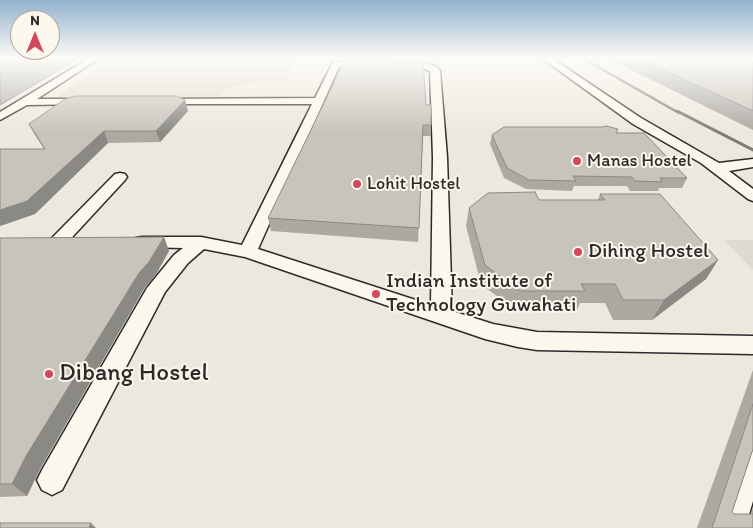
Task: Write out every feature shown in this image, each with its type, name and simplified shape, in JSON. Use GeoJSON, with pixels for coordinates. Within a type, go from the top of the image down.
{"type":"FeatureCollection","features":[{"type":"Feature","properties":{"kind":"street"},"geometry":{"type":"LineString","coordinates":[[0,117],[54,84]]}},
{"type":"Feature","properties":{"kind":"street"},"geometry":{"type":"LineString","coordinates":[[248,252],[328,84]]}},
{"type":"Feature","properties":{"kind":"street"},"geometry":{"type":"LineString","coordinates":[[436,84],[440,157],[442,316]]}},
{"type":"Feature","properties":{"kind":"street"},"geometry":{"type":"LineString","coordinates":[[583,84],[644,125],[716,168],[753,196]]}},
{"type":"Feature","properties":{"kind":"street"},"geometry":{"type":"LineString","coordinates":[[153,101],[320,101]]}},
{"type":"Feature","properties":{"kind":"street"},"geometry":{"type":"LineString","coordinates":[[25,102],[94,102]]}},
{"type":"Feature","properties":{"kind":"street"},"geometry":{"type":"LineString","coordinates":[[716,168],[753,163]]}},
{"type":"Feature","properties":{"kind":"street"},"geometry":{"type":"LineString","coordinates":[[85,243],[47,244],[120,177]]}},
{"type":"Feature","properties":{"kind":"street"},"geometry":{"type":"LineString","coordinates":[[122,243],[201,243],[248,252],[493,333],[537,341],[753,345]]}},
{"type":"Feature","properties":{"kind":"lane"},"geometry":{"type":"LineString","coordinates":[[52,480],[157,288],[181,259],[201,243]]}},
{"type":"Feature","properties":{"kind":"lane"},"geometry":{"type":"LineString","coordinates":[[728,528],[753,454]]}},
{"type":"Feature","properties":{"kind":"shaded area","name":"Indian Institute of Technology Guwahati"},"geometry":{"type":"Polygon","coordinates":[[[0,84],[753,84],[753,528],[0,528],[0,84]]]}},
{"type":"Feature","properties":{"kind":"shaded area"},"geometry":{"type":"Polygon","coordinates":[[[0,84],[36,84],[0,105],[0,84]]]}},
{"type":"Feature","properties":{"kind":"shaded area"},"geometry":{"type":"Polygon","coordinates":[[[77,84],[247,84],[226,89],[219,96],[54,99],[77,84]]]}},
{"type":"Feature","properties":{"kind":"shaded area"},"geometry":{"type":"Polygon","coordinates":[[[724,240],[753,240],[753,270],[724,240]]]}},
{"type":"Feature","properties":{"kind":"building","name":"Lohit Hostel"},"geometry":{"type":"Polygon","coordinates":[[[333,84],[425,84],[426,105],[431,105],[431,125],[423,125],[419,228],[268,218],[333,84]]]}},
{"type":"Feature","properties":{"kind":"building"},"geometry":{"type":"Polygon","coordinates":[[[694,84],[753,84],[753,111],[694,84]]]}},
{"type":"Feature","properties":{"kind":"building"},"geometry":{"type":"Polygon","coordinates":[[[75,96],[176,96],[185,100],[156,131],[104,131],[27,201],[0,210],[0,149],[45,149],[29,124],[65,99],[75,96]]]}},
{"type":"Feature","properties":{"kind":"building","name":"Manas Hostel"},"geometry":{"type":"Polygon","coordinates":[[[606,126],[618,129],[616,133],[644,133],[687,178],[660,178],[662,182],[635,181],[632,177],[573,176],[576,181],[529,180],[507,168],[492,135],[504,127],[606,126]]]}},
{"type":"Feature","properties":{"kind":"building","name":"Dihing Hostel"},"geometry":{"type":"Polygon","coordinates":[[[535,192],[539,200],[605,200],[600,194],[660,194],[718,260],[664,300],[623,300],[615,284],[581,284],[585,291],[520,291],[485,265],[469,208],[488,193],[535,192]]]}},
{"type":"Feature","properties":{"kind":"building","name":"Dibang Hostel"},"geometry":{"type":"Polygon","coordinates":[[[164,237],[149,262],[139,273],[26,456],[12,484],[0,484],[0,238],[164,237]]]}},
{"type":"Feature","properties":{"kind":"building"},"geometry":{"type":"Polygon","coordinates":[[[753,404],[753,449],[732,512],[734,514],[753,514],[753,528],[712,528],[753,404]]]}},
{"type":"Feature","properties":{"kind":"building"},"geometry":{"type":"Polygon","coordinates":[[[0,523],[91,523],[89,528],[0,528],[0,523]]]}},
{"type":"Feature","properties":{"kind":"waterway"},"geometry":{"type":"LineString","coordinates":[[627,84],[679,113]]}},
{"type":"Feature","properties":{"kind":"waterway"},"geometry":{"type":"LineString","coordinates":[[677,111],[753,150]]}},
{"type":"Feature","properties":{"kind":"place","name":"Manas Hostel"},"geometry":{"type":"Point","coordinates":[577,161]}},
{"type":"Feature","properties":{"kind":"place","name":"Lohit Hostel"},"geometry":{"type":"Point","coordinates":[357,184]}},
{"type":"Feature","properties":{"kind":"place","name":"Dihing Hostel"},"geometry":{"type":"Point","coordinates":[578,252]}},
{"type":"Feature","properties":{"kind":"place","name":"Indian Institute of Technology Guwahati"},"geometry":{"type":"Point","coordinates":[376,294]}},
{"type":"Feature","properties":{"kind":"place","name":"Dibang Hostel"},"geometry":{"type":"Point","coordinates":[49,374]}}]}
